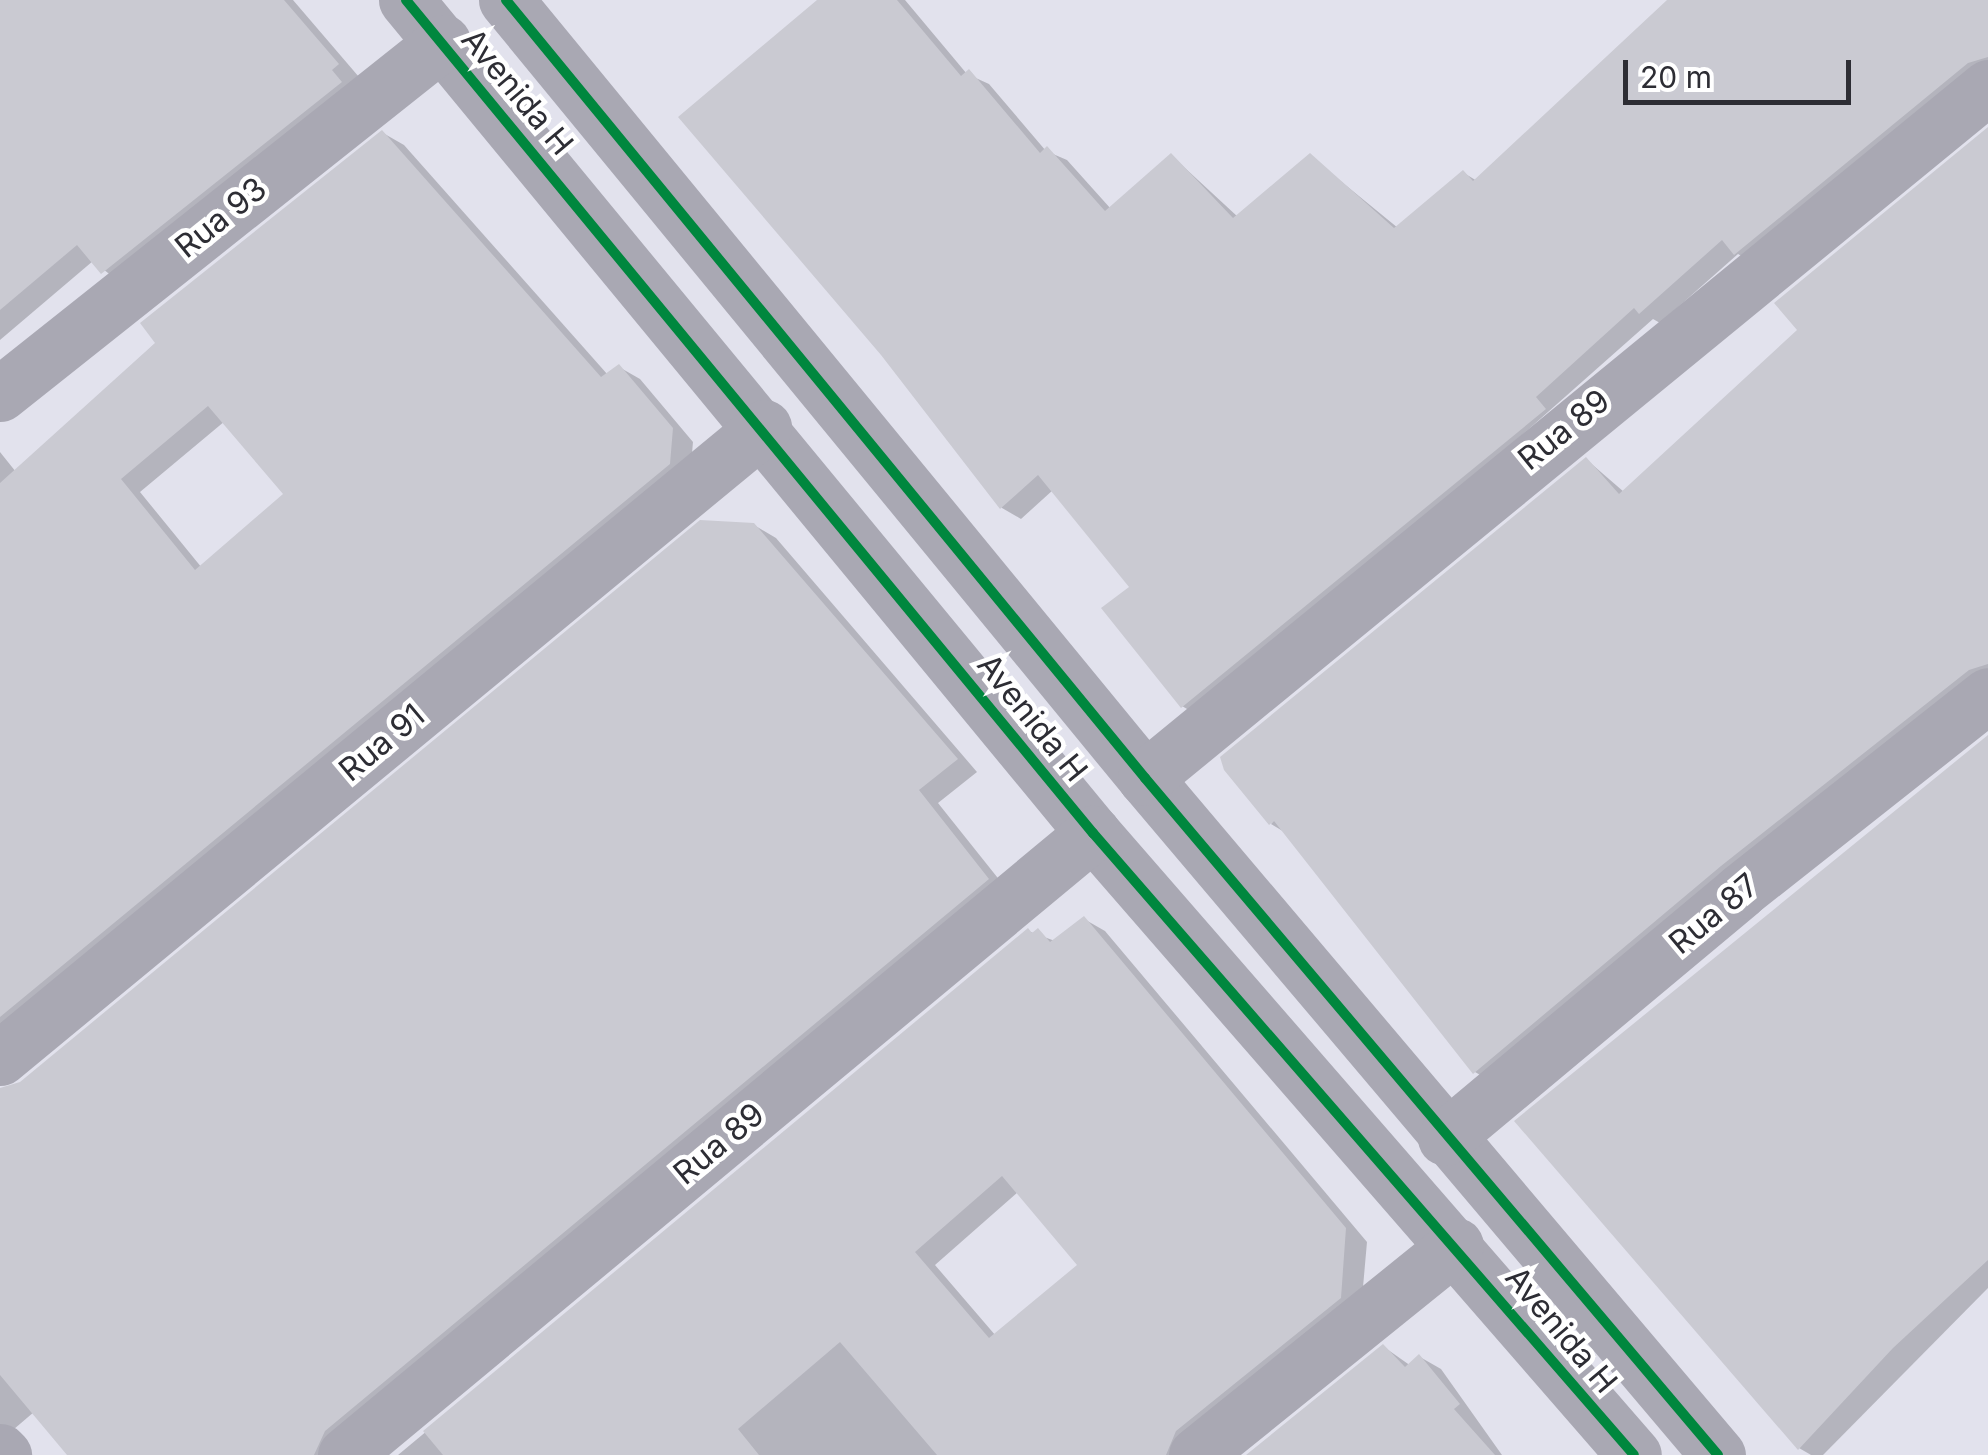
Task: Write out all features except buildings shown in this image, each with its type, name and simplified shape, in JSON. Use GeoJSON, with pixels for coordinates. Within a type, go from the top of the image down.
{"type":"FeatureCollection","features":[{"type":"Feature","properties":{"kind":"street","name":"Avenida H"},"geometry":{"type":"LineString","coordinates":[[406,0],[764,427],[1094,833],[1456,1245],[1634,1455]]}},
{"type":"Feature","properties":{"kind":"street","name":"Avenida H"},"geometry":{"type":"LineString","coordinates":[[506,0],[1145,778],[1445,1138],[1718,1455]]}},
{"type":"Feature","properties":{"kind":"street","name":"Rua 93"},"geometry":{"type":"LineString","coordinates":[[0,394],[443,42]]}},
{"type":"Feature","properties":{"kind":"street","name":"Rua 89"},"geometry":{"type":"LineString","coordinates":[[1145,778],[1988,87]]}},
{"type":"Feature","properties":{"kind":"street","name":"Rua 91"},"geometry":{"type":"LineString","coordinates":[[0,1058],[764,427]]}},
{"type":"Feature","properties":{"kind":"street","name":"Rua 87"},"geometry":{"type":"LineString","coordinates":[[1445,1138],[1740,891],[1988,695]]}},
{"type":"Feature","properties":{"kind":"street","name":"Rua 89"},"geometry":{"type":"LineString","coordinates":[[346,1455],[1094,833]]}},
{"type":"Feature","properties":{"kind":"street"},"geometry":{"type":"LineString","coordinates":[[1196,1455],[1456,1245]]}},
{"type":"Feature","properties":{"kind":"cycle path"},"geometry":{"type":"LineString","coordinates":[[406,0],[1093,833],[1634,1455]]}},
{"type":"Feature","properties":{"kind":"cycle path"},"geometry":{"type":"LineString","coordinates":[[506,0],[1145,778],[1718,1455]]}}]}
